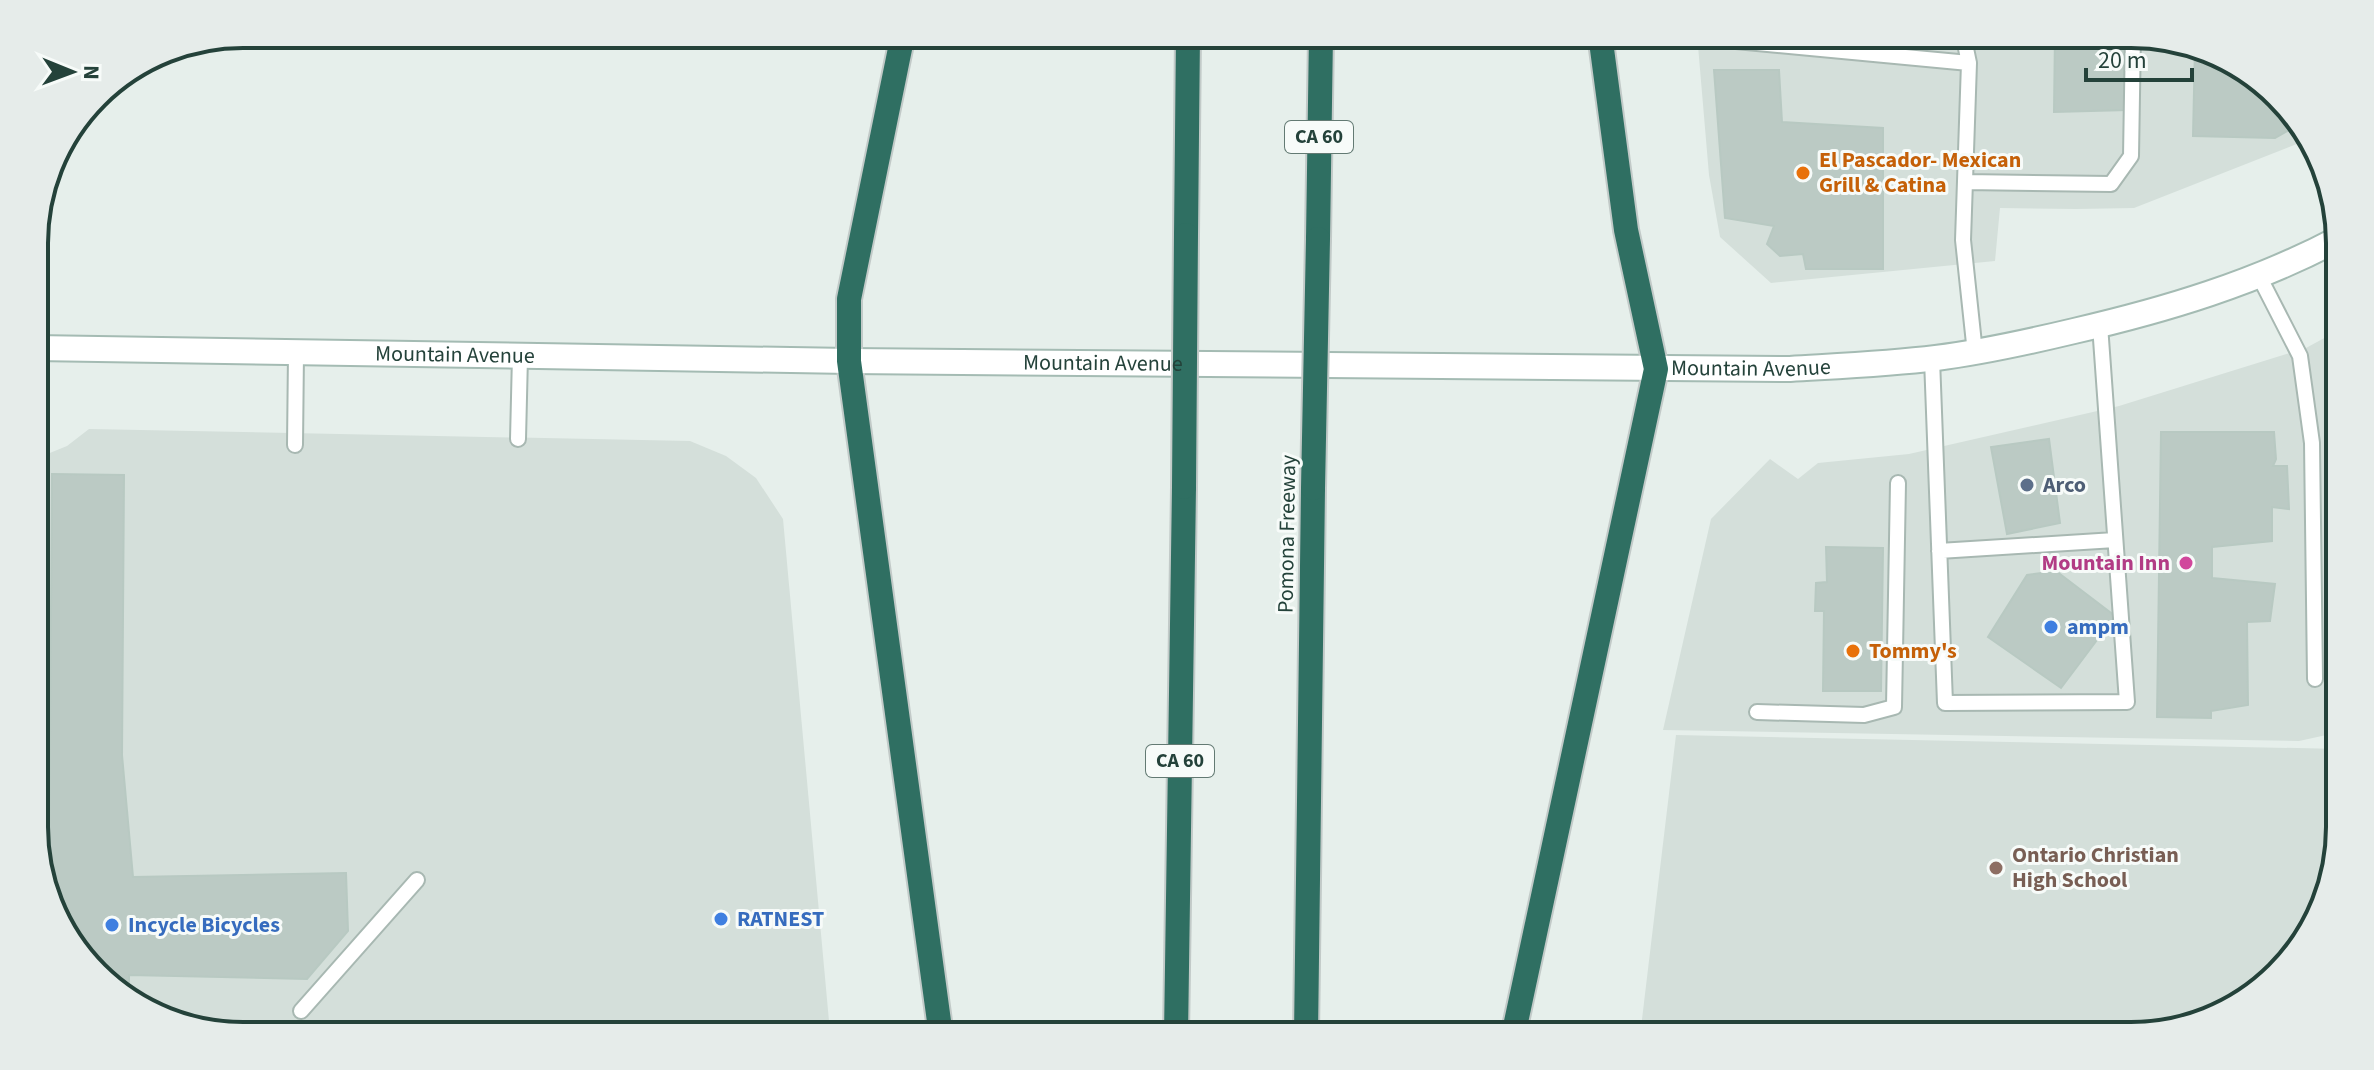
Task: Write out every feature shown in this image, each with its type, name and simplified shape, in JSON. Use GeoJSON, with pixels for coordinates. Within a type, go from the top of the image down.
{"type":"FeatureCollection","features":[{"type":"Feature","properties":{"kind":"highway"},"geometry":{"type":"LineString","coordinates":[[900,48],[849,299],[849,361],[939,1022]]}},
{"type":"Feature","properties":{"kind":"highway","name":"CA 60"},"geometry":{"type":"LineString","coordinates":[[1176,1022],[1188,48]]}},
{"type":"Feature","properties":{"kind":"highway","name":"Pomona Freeway"},"geometry":{"type":"LineString","coordinates":[[1306,1022],[1321,48]]}},
{"type":"Feature","properties":{"kind":"highway"},"geometry":{"type":"LineString","coordinates":[[1516,1022],[1656,369],[1626,230],[1602,48]]}},
{"type":"Feature","properties":{"kind":"main road","name":"Mountain Avenue"},"geometry":{"type":"LineString","coordinates":[[48,348],[849,361],[1790,369],[1975,353],[2100,325],[2167,308],[2259,276],[2326,245]]}},
{"type":"Feature","properties":{"kind":"lane"},"geometry":{"type":"LineString","coordinates":[[1810,48],[1969,63]]}},
{"type":"Feature","properties":{"kind":"lane"},"geometry":{"type":"LineString","coordinates":[[1966,48],[1969,63],[1963,240],[1975,353]]}},
{"type":"Feature","properties":{"kind":"lane"},"geometry":{"type":"LineString","coordinates":[[1965,182],[2111,184],[2131,156],[2133,48]]}},
{"type":"Feature","properties":{"kind":"lane"},"geometry":{"type":"LineString","coordinates":[[2259,276],[2300,356],[2312,443],[2315,679]]}},
{"type":"Feature","properties":{"kind":"lane"},"geometry":{"type":"LineString","coordinates":[[1932,359],[1945,703],[2127,702],[2100,325]]}},
{"type":"Feature","properties":{"kind":"lane"},"geometry":{"type":"LineString","coordinates":[[295,445],[296,353]]}},
{"type":"Feature","properties":{"kind":"lane"},"geometry":{"type":"LineString","coordinates":[[518,439],[520,356]]}},
{"type":"Feature","properties":{"kind":"lane"},"geometry":{"type":"LineString","coordinates":[[1757,712],[1864,715],[1894,707],[1898,483]]}},
{"type":"Feature","properties":{"kind":"lane"},"geometry":{"type":"LineString","coordinates":[[1939,551],[2115,540]]}},
{"type":"Feature","properties":{"kind":"lane"},"geometry":{"type":"LineString","coordinates":[[301,1011],[417,880]]}},
{"type":"Feature","properties":{"kind":"shaded area"},"geometry":{"type":"Polygon","coordinates":[[[1698,48],[2144,48],[2194,58],[2229,74],[2269,105],[2299,143],[2134,208],[2000,208],[1995,261],[1771,283],[1720,237],[1709,175],[1698,48]]]}},
{"type":"Feature","properties":{"kind":"shaded area"},"geometry":{"type":"Polygon","coordinates":[[[2326,337],[2326,735],[2299,741],[1663,730],[1711,519],[1770,459],[1798,479],[1818,463],[1909,454],[2119,406],[2306,348],[2326,337]]]}},
{"type":"Feature","properties":{"kind":"shaded area"},"geometry":{"type":"Polygon","coordinates":[[[89,429],[690,441],[726,456],[756,478],[783,519],[829,1022],[243,1022],[205,1018],[168,1007],[124,982],[88,946],[74,925],[55,878],[50,853],[48,454],[67,446],[89,429]]]}},
{"type":"Feature","properties":{"kind":"shaded area","name":"Ontario Christian High School"},"geometry":{"type":"Polygon","coordinates":[[[1676,735],[2326,749],[2324,853],[2311,902],[2300,925],[2278,956],[2260,974],[2217,1002],[2194,1012],[2144,1022],[1642,1022],[1676,735]]]}},
{"type":"Feature","properties":{"kind":"building"},"geometry":{"type":"Polygon","coordinates":[[[2055,48],[2127,48],[2128,110],[2054,112],[2055,48]]]}},
{"type":"Feature","properties":{"kind":"building"},"geometry":{"type":"Polygon","coordinates":[[[2195,58],[2250,88],[2290,130],[2275,138],[2193,136],[2195,58]]]}},
{"type":"Feature","properties":{"kind":"building","name":"El Pascador- Mexican Grill & Catina"},"geometry":{"type":"Polygon","coordinates":[[[1714,70],[1779,70],[1782,122],[1883,128],[1883,269],[1806,269],[1803,254],[1780,256],[1767,244],[1774,226],[1725,218],[1714,70]]]}},
{"type":"Feature","properties":{"kind":"building","name":"Mountain Inn"},"geometry":{"type":"Polygon","coordinates":[[[2161,432],[2274,432],[2276,459],[2273,466],[2287,466],[2289,509],[2272,507],[2272,541],[2212,547],[2212,578],[2275,584],[2270,621],[2247,622],[2248,705],[2211,711],[2211,718],[2157,717],[2161,432]]]}},
{"type":"Feature","properties":{"kind":"building","name":"Arco"},"geometry":{"type":"Polygon","coordinates":[[[2049,439],[2060,523],[2007,534],[1991,447],[2049,439]]]}},
{"type":"Feature","properties":{"kind":"building"},"geometry":{"type":"Polygon","coordinates":[[[52,474],[124,475],[122,755],[133,877],[346,873],[348,931],[307,979],[129,975],[129,985],[105,965],[74,925],[55,878],[49,844],[52,474]]]}},
{"type":"Feature","properties":{"kind":"building","name":"Tommy's"},"geometry":{"type":"Polygon","coordinates":[[[1826,547],[1883,548],[1881,691],[1823,691],[1824,611],[1815,611],[1816,583],[1827,582],[1826,547]]]}},
{"type":"Feature","properties":{"kind":"building","name":"ampm"},"geometry":{"type":"Polygon","coordinates":[[[2056,571],[2115,616],[2061,688],[1988,637],[2027,575],[2056,571]]]}},
{"type":"Feature","properties":{"kind":"place","name":"El Pascador- Mexican Grill & Catina"},"geometry":{"type":"Point","coordinates":[1803,173]}},
{"type":"Feature","properties":{"kind":"place","name":"Arco"},"geometry":{"type":"Point","coordinates":[2027,485]}},
{"type":"Feature","properties":{"kind":"place","name":"Mountain Inn"},"geometry":{"type":"Point","coordinates":[2186,563]}},
{"type":"Feature","properties":{"kind":"place","name":"ampm"},"geometry":{"type":"Point","coordinates":[2051,627]}},
{"type":"Feature","properties":{"kind":"place","name":"Tommy's"},"geometry":{"type":"Point","coordinates":[1853,651]}},
{"type":"Feature","properties":{"kind":"place","name":"Ontario Christian High School"},"geometry":{"type":"Point","coordinates":[1996,868]}},
{"type":"Feature","properties":{"kind":"place","name":"RATNEST"},"geometry":{"type":"Point","coordinates":[721,919]}},
{"type":"Feature","properties":{"kind":"place","name":"Incycle Bicycles"},"geometry":{"type":"Point","coordinates":[112,925]}}]}
